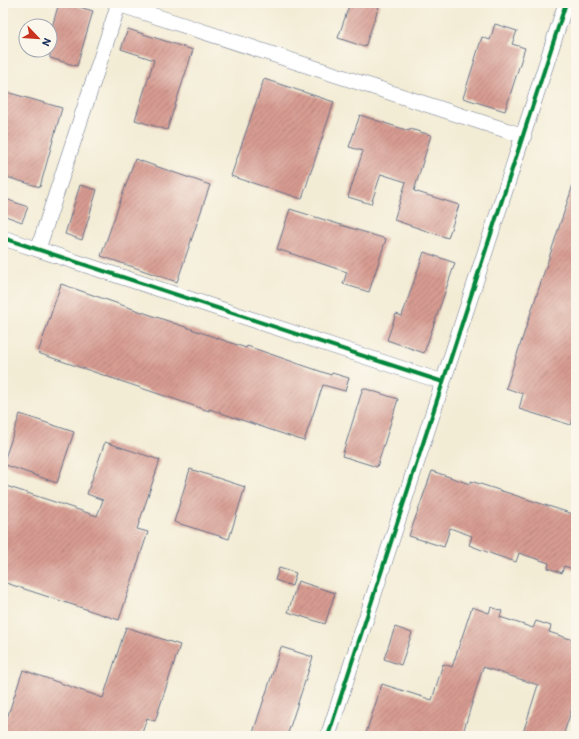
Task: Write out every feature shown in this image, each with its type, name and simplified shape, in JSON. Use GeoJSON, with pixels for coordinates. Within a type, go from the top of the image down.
{"type":"FeatureCollection","features":[{"type":"Feature","properties":{"kind":"street"},"geometry":{"type":"LineString","coordinates":[[38,249],[118,3],[524,136]]}},
{"type":"Feature","properties":{"kind":"street"},"geometry":{"type":"LineString","coordinates":[[328,736],[566,3]]}},
{"type":"Feature","properties":{"kind":"street"},"geometry":{"type":"LineString","coordinates":[[3,238],[442,382]]}},
{"type":"Feature","properties":{"kind":"building"},"geometry":{"type":"Polygon","coordinates":[[[59,3],[66,3],[93,11],[77,66],[50,58],[58,58],[58,18],[55,18],[59,3]]]}},
{"type":"Feature","properties":{"kind":"building"},"geometry":{"type":"Polygon","coordinates":[[[350,3],[380,3],[365,47],[338,38],[350,3]]]}},
{"type":"Feature","properties":{"kind":"building"},"geometry":{"type":"Polygon","coordinates":[[[495,24],[517,31],[512,44],[525,48],[505,111],[463,98],[482,37],[490,40],[495,24]]]}},
{"type":"Feature","properties":{"kind":"building"},"geometry":{"type":"Polygon","coordinates":[[[128,29],[193,50],[167,130],[135,120],[154,60],[121,49],[128,29]]]}},
{"type":"Feature","properties":{"kind":"building"},"geometry":{"type":"Polygon","coordinates":[[[264,79],[334,102],[302,199],[231,176],[264,79]]]}},
{"type":"Feature","properties":{"kind":"building"},"geometry":{"type":"Polygon","coordinates":[[[3,91],[62,108],[40,187],[3,176],[3,91]]]}},
{"type":"Feature","properties":{"kind":"building"},"geometry":{"type":"Polygon","coordinates":[[[360,115],[409,131],[410,129],[431,135],[414,191],[459,205],[448,238],[394,220],[406,182],[381,174],[371,204],[348,197],[363,151],[349,147],[360,115]]]}},
{"type":"Feature","properties":{"kind":"building"},"geometry":{"type":"Polygon","coordinates":[[[135,159],[210,185],[177,282],[101,256],[135,159]]]}},
{"type":"Feature","properties":{"kind":"building"},"geometry":{"type":"Polygon","coordinates":[[[574,182],[576,183],[576,409],[571,425],[519,409],[523,394],[506,388],[574,182]]]}},
{"type":"Feature","properties":{"kind":"building"},"geometry":{"type":"Polygon","coordinates":[[[80,185],[97,190],[82,240],[65,234],[80,185]]]}},
{"type":"Feature","properties":{"kind":"building"},"geometry":{"type":"Polygon","coordinates":[[[3,198],[28,207],[22,222],[3,215],[3,198]]]}},
{"type":"Feature","properties":{"kind":"building"},"geometry":{"type":"Polygon","coordinates":[[[290,209],[386,239],[369,292],[343,284],[347,272],[277,249],[290,209]]]}},
{"type":"Feature","properties":{"kind":"building"},"geometry":{"type":"Polygon","coordinates":[[[424,252],[455,263],[424,353],[387,340],[396,314],[402,316],[424,252]]]}},
{"type":"Feature","properties":{"kind":"building"},"geometry":{"type":"Polygon","coordinates":[[[61,284],[246,348],[247,346],[331,375],[332,373],[349,378],[345,391],[323,385],[304,441],[209,409],[209,411],[38,353],[61,284]]]}},
{"type":"Feature","properties":{"kind":"building"},"geometry":{"type":"Polygon","coordinates":[[[363,388],[398,399],[377,467],[342,456],[363,388]]]}},
{"type":"Feature","properties":{"kind":"building"},"geometry":{"type":"Polygon","coordinates":[[[20,414],[74,432],[57,483],[3,464],[20,414]]]}},
{"type":"Feature","properties":{"kind":"building"},"geometry":{"type":"Polygon","coordinates":[[[105,442],[160,460],[137,529],[148,532],[119,620],[3,582],[3,485],[97,516],[103,500],[87,494],[105,442]]]}},
{"type":"Feature","properties":{"kind":"building"},"geometry":{"type":"Polygon","coordinates":[[[190,469],[245,487],[229,539],[174,522],[190,469]]]}},
{"type":"Feature","properties":{"kind":"building"},"geometry":{"type":"Polygon","coordinates":[[[432,471],[470,484],[471,481],[576,515],[576,570],[564,566],[562,573],[548,568],[549,563],[519,553],[516,562],[495,555],[469,545],[472,536],[450,528],[444,547],[409,536],[432,471]]]}},
{"type":"Feature","properties":{"kind":"building"},"geometry":{"type":"Polygon","coordinates":[[[279,568],[296,573],[292,586],[275,580],[279,568]]]}},
{"type":"Feature","properties":{"kind":"building"},"geometry":{"type":"Polygon","coordinates":[[[298,581],[335,593],[325,624],[288,612],[298,581]]]}},
{"type":"Feature","properties":{"kind":"building"},"geometry":{"type":"Polygon","coordinates":[[[472,607],[489,613],[491,607],[502,611],[500,617],[533,628],[536,621],[551,626],[549,632],[576,641],[576,696],[563,736],[522,736],[538,685],[483,667],[462,736],[365,736],[382,684],[432,700],[443,664],[452,667],[472,607]]]}},
{"type":"Feature","properties":{"kind":"building"},"geometry":{"type":"Polygon","coordinates":[[[126,627],[180,645],[155,721],[147,718],[141,736],[3,736],[3,730],[23,670],[103,698],[126,627]]]}},
{"type":"Feature","properties":{"kind":"building"},"geometry":{"type":"Polygon","coordinates":[[[395,627],[412,633],[401,665],[384,659],[395,627]]]}},
{"type":"Feature","properties":{"kind":"building"},"geometry":{"type":"Polygon","coordinates":[[[281,647],[313,657],[287,736],[252,736],[281,647]]]}},
{"type":"Feature","properties":{"kind":"cycle path"},"geometry":{"type":"LineString","coordinates":[[328,736],[566,3]]}},
{"type":"Feature","properties":{"kind":"cycle path"},"geometry":{"type":"LineString","coordinates":[[3,238],[443,382]]}}]}
